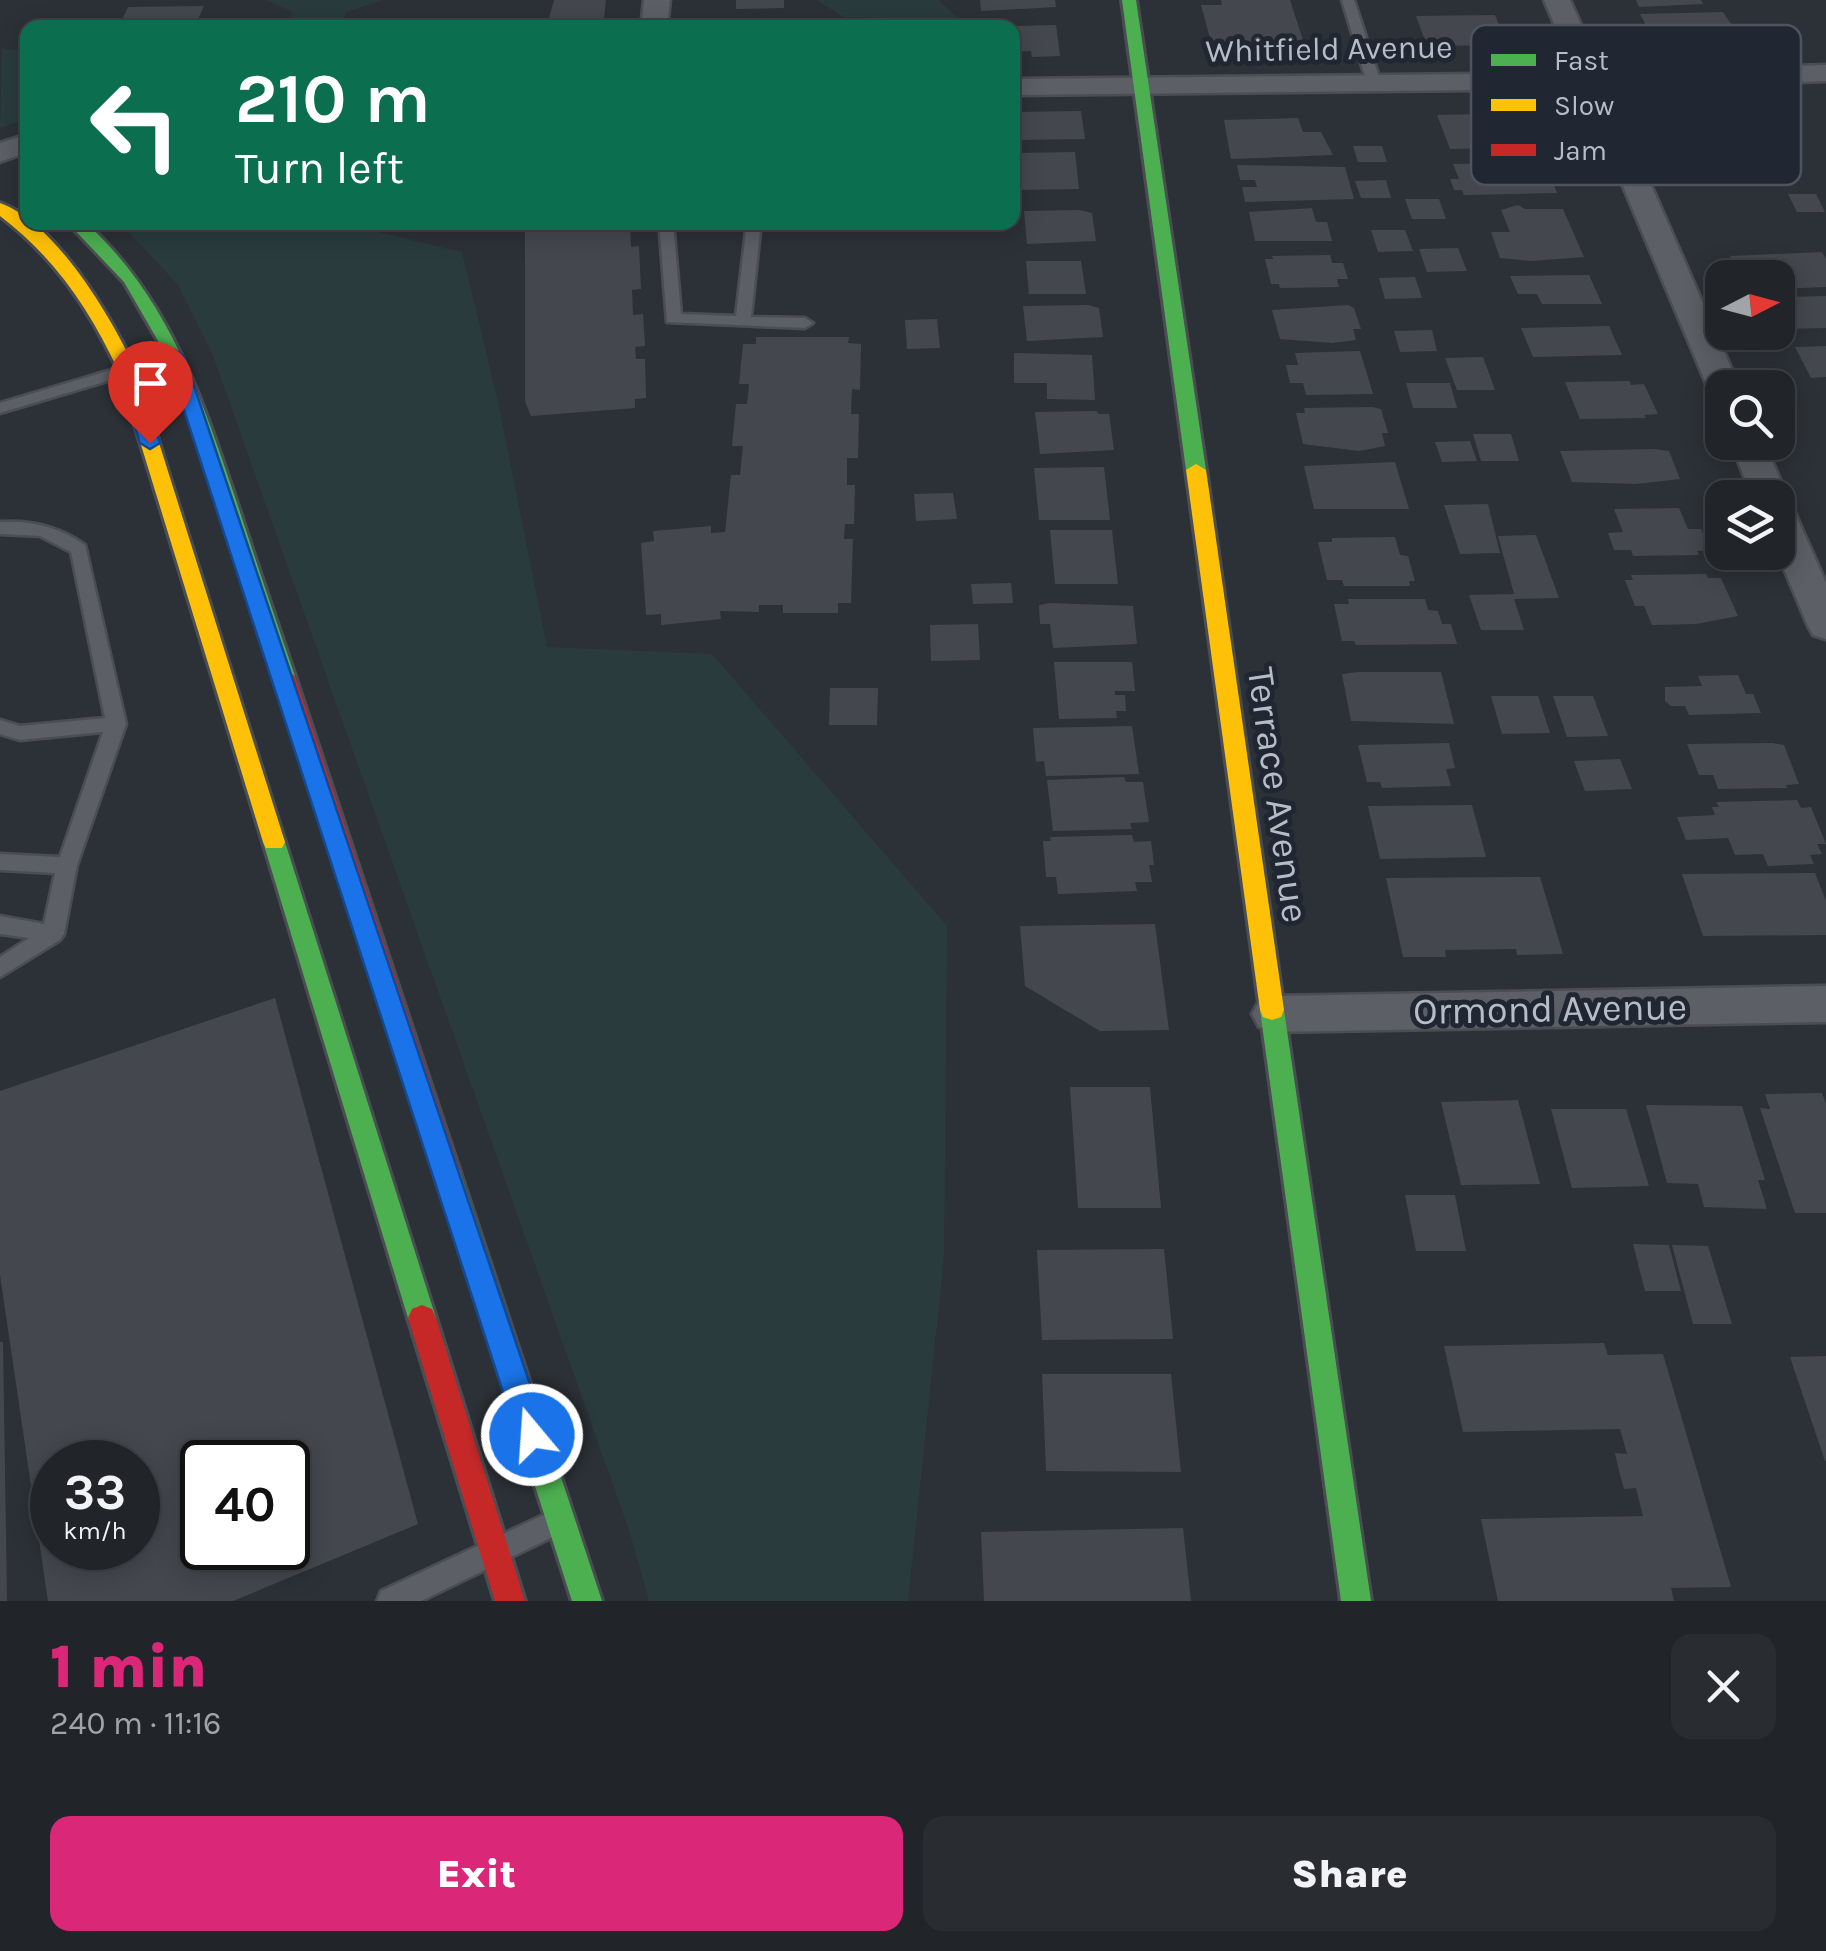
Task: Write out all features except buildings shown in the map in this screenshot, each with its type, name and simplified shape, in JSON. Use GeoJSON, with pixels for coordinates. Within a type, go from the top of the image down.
{"type":"FeatureCollection","features":[{"type":"Feature","properties":{"kind":"street","name":"Terrace Avenue"},"geometry":{"type":"LineString","coordinates":[[1129,0],[1356,1601]]}},
{"type":"Feature","properties":{"kind":"street"},"geometry":{"type":"LineString","coordinates":[[1557,0],[1568,25]]}},
{"type":"Feature","properties":{"kind":"street","name":"Whitfield Avenue"},"geometry":{"type":"LineString","coordinates":[[1801,74],[1826,73]]}},
{"type":"Feature","properties":{"kind":"street","name":"Whitfield Avenue"},"geometry":{"type":"LineString","coordinates":[[1020,86],[1471,82]]}},
{"type":"Feature","properties":{"kind":"street"},"geometry":{"type":"LineString","coordinates":[[1637,185],[1716,370]]}},
{"type":"Feature","properties":{"kind":"street"},"geometry":{"type":"LineString","coordinates":[[0,208],[20,225]]}},
{"type":"Feature","properties":{"kind":"street"},"geometry":{"type":"LineString","coordinates":[[25,230],[83,280],[106,318],[127,370],[510,1601]]}},
{"type":"Feature","properties":{"kind":"street"},"geometry":{"type":"LineString","coordinates":[[86,230],[131,275],[164,326],[175,356],[587,1601]]}},
{"type":"Feature","properties":{"kind":"street"},"geometry":{"type":"LineString","coordinates":[[1795,553],[1826,626]]}},
{"type":"Feature","properties":{"kind":"street","name":"Ormond Avenue"},"geometry":{"type":"LineString","coordinates":[[1274,1014],[1826,1004]]}},
{"type":"Feature","properties":{"kind":"lane"},"geometry":{"type":"LineString","coordinates":[[1348,0],[1374,83]]}},
{"type":"Feature","properties":{"kind":"lane"},"geometry":{"type":"LineString","coordinates":[[667,230],[673,319],[805,323]]}},
{"type":"Feature","properties":{"kind":"lane"},"geometry":{"type":"LineString","coordinates":[[743,322],[753,230]]}},
{"type":"Feature","properties":{"kind":"lane"},"geometry":{"type":"LineString","coordinates":[[0,408],[175,356]]}},
{"type":"Feature","properties":{"kind":"lane"},"geometry":{"type":"LineString","coordinates":[[0,528],[36,529],[62,536],[79,549],[116,724],[67,865],[53,934],[0,968]]}},
{"type":"Feature","properties":{"kind":"lane"},"geometry":{"type":"LineString","coordinates":[[0,728],[20,733],[116,724]]}},
{"type":"Feature","properties":{"kind":"lane"},"geometry":{"type":"LineString","coordinates":[[0,862],[67,865]]}},
{"type":"Feature","properties":{"kind":"lane"},"geometry":{"type":"LineString","coordinates":[[0,926],[53,934]]}},
{"type":"Feature","properties":{"kind":"lane"},"geometry":{"type":"LineString","coordinates":[[391,1601],[563,1519]]}},
{"type":"Feature","properties":{"kind":"shaded area"},"geometry":{"type":"Polygon","coordinates":[[[266,0],[383,0],[346,12],[343,20],[290,20],[292,12],[266,0]]]}},
{"type":"Feature","properties":{"kind":"shaded area"},"geometry":{"type":"Polygon","coordinates":[[[817,0],[939,0],[959,20],[890,20],[843,17],[817,0]]]}},
{"type":"Feature","properties":{"kind":"shaded area"},"geometry":{"type":"Polygon","coordinates":[[[2,49],[20,50],[20,121],[0,128],[2,49]]]}},
{"type":"Feature","properties":{"kind":"shaded area"},"geometry":{"type":"Polygon","coordinates":[[[127,230],[370,230],[462,252],[498,402],[547,647],[712,654],[947,926],[944,1257],[908,1601],[649,1601],[629,1530],[212,353],[178,285],[127,230]]]}},
{"type":"Feature","properties":{"kind":"traffic: fast"},"geometry":{"type":"LineString","coordinates":[[1129,0],[1196,470]]}},
{"type":"Feature","properties":{"kind":"traffic: fast"},"geometry":{"type":"LineString","coordinates":[[84,230],[130,279],[170,346],[199,418],[284,676]]}},
{"type":"Feature","properties":{"kind":"traffic: fast"},"geometry":{"type":"LineString","coordinates":[[274,842],[422,1318]]}},
{"type":"Feature","properties":{"kind":"traffic: fast"},"geometry":{"type":"LineString","coordinates":[[1272,1010],[1356,1601]]}},
{"type":"Feature","properties":{"kind":"traffic: fast"},"geometry":{"type":"LineString","coordinates":[[446,1169],[587,1601]]}},
{"type":"Feature","properties":{"kind":"traffic: slow"},"geometry":{"type":"LineString","coordinates":[[0,208],[20,223]]}},
{"type":"Feature","properties":{"kind":"traffic: slow"},"geometry":{"type":"LineString","coordinates":[[28,230],[59,260],[90,300],[127,370],[274,842]]}},
{"type":"Feature","properties":{"kind":"traffic: slow"},"geometry":{"type":"LineString","coordinates":[[1196,470],[1272,1010]]}},
{"type":"Feature","properties":{"kind":"traffic: jam"},"geometry":{"type":"LineString","coordinates":[[284,676],[446,1169]]}},
{"type":"Feature","properties":{"kind":"traffic: jam"},"geometry":{"type":"LineString","coordinates":[[422,1318],[510,1601]]}},
{"type":"Feature","properties":{"kind":"route"},"geometry":{"type":"LineString","coordinates":[[150,443],[127,370],[175,356],[195,405],[532,1435]]}}]}
